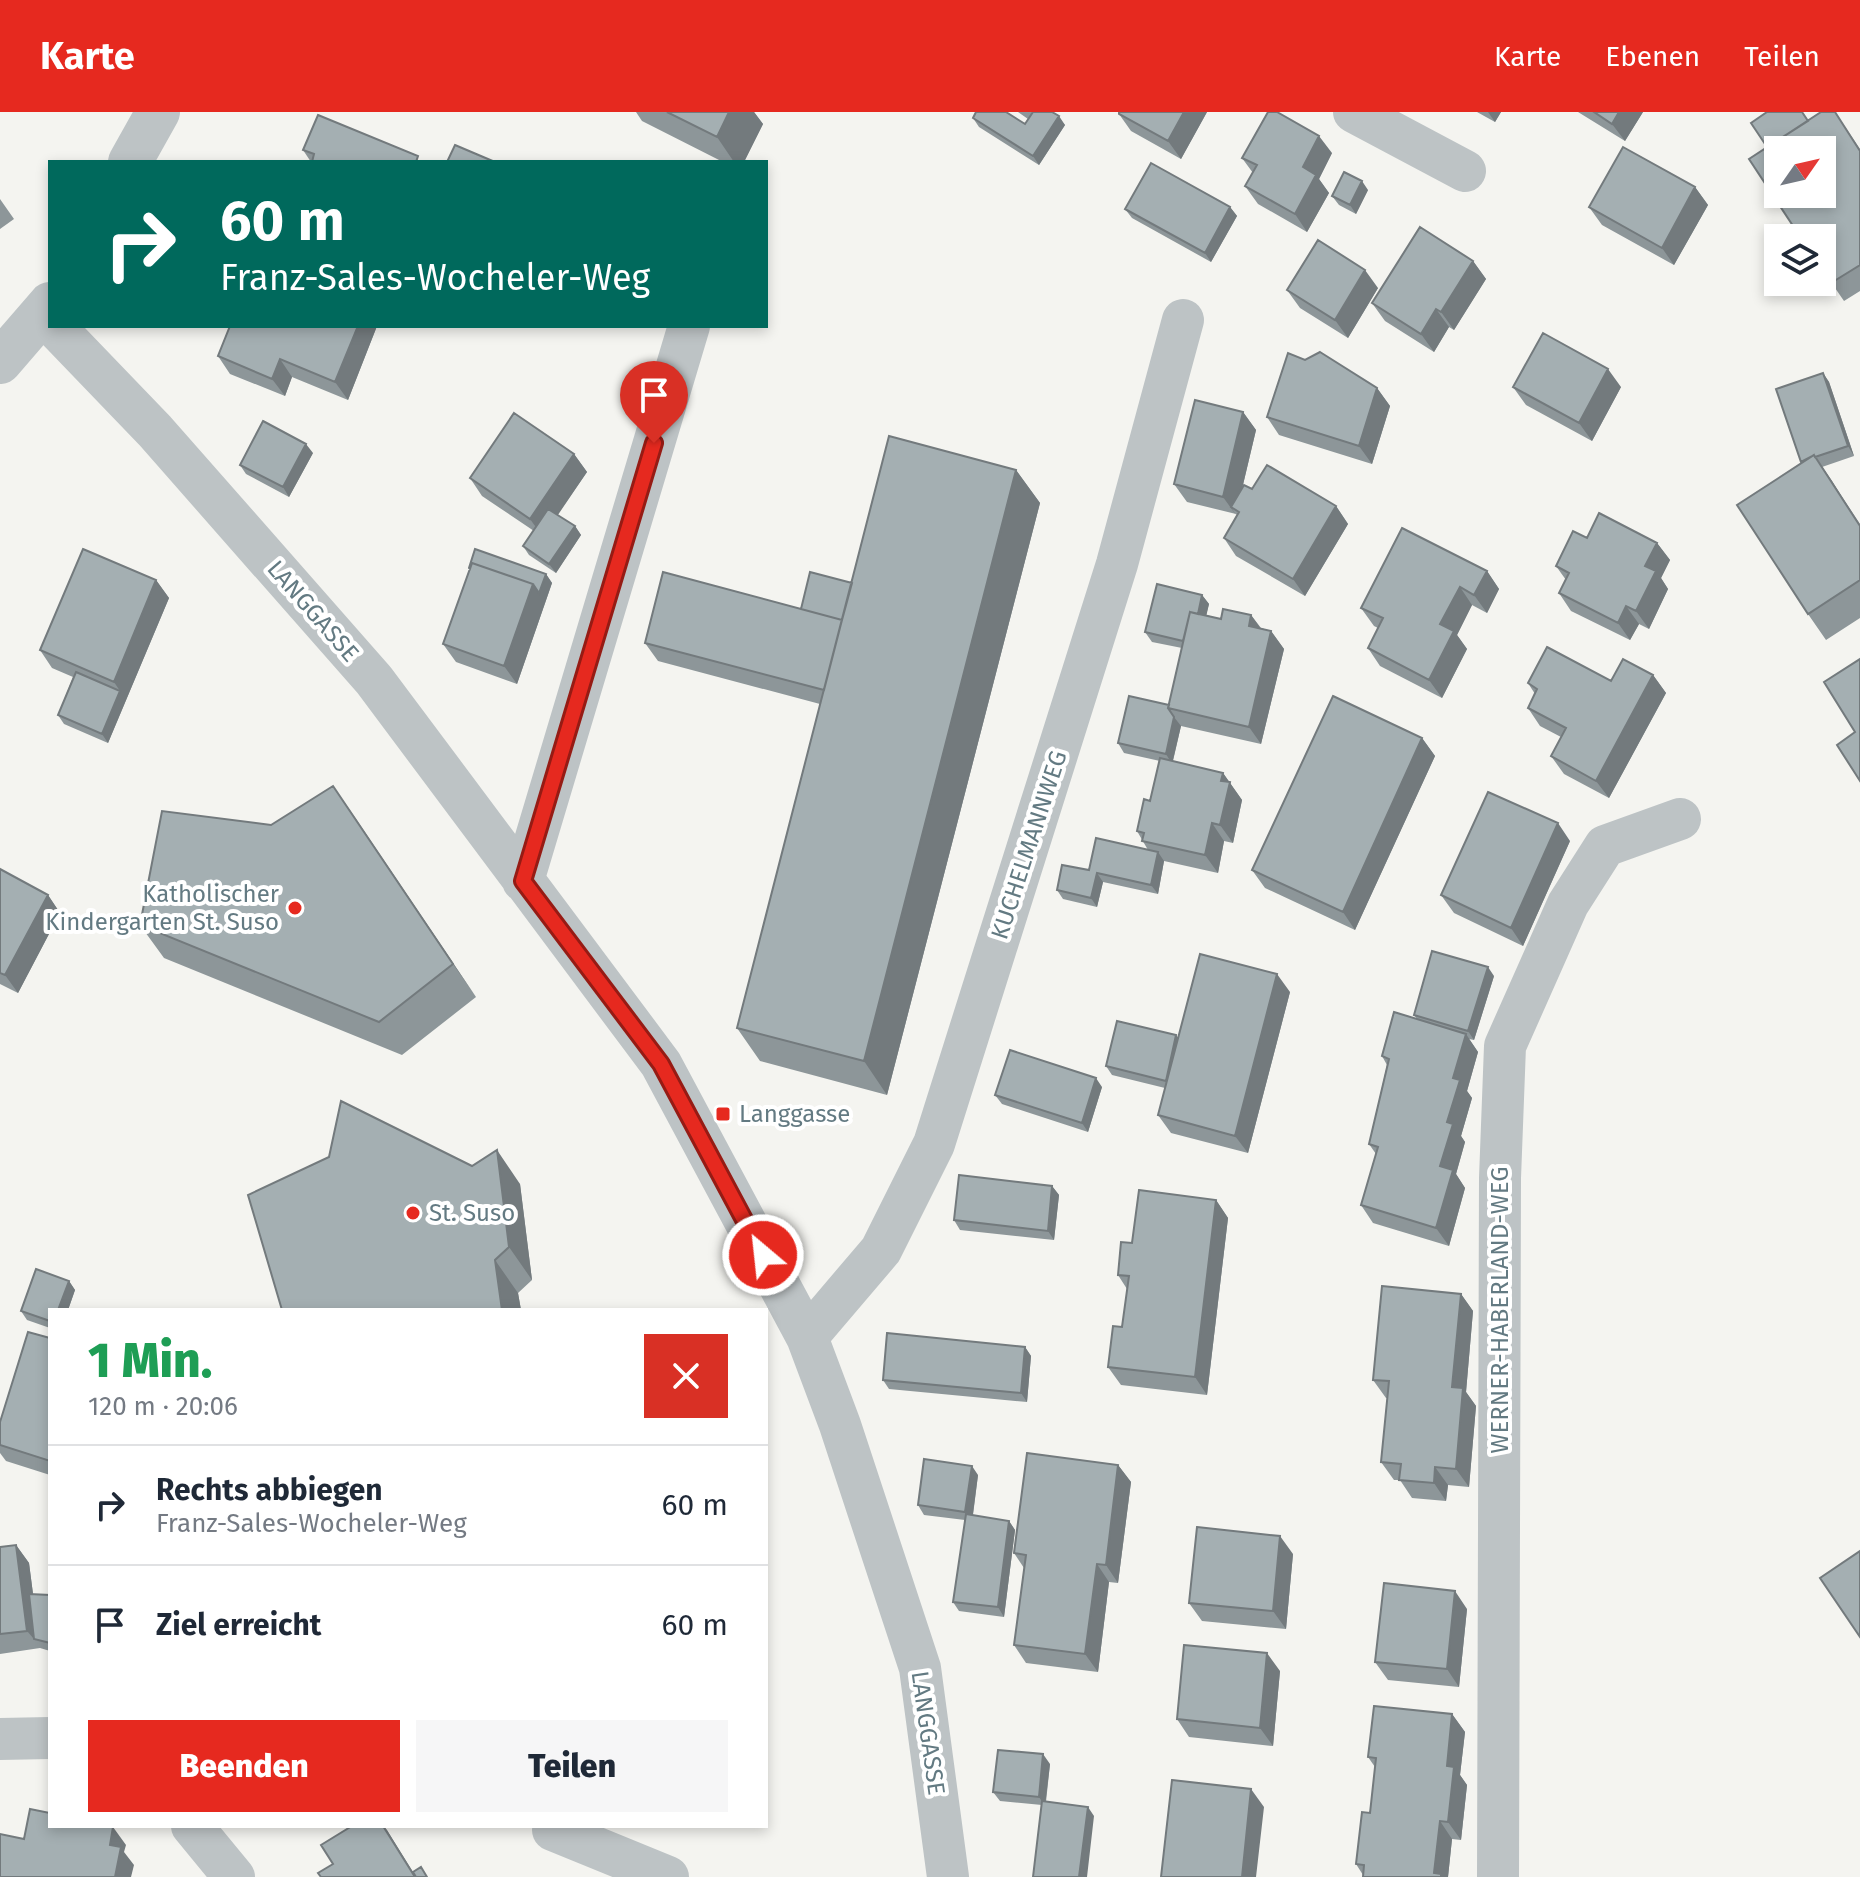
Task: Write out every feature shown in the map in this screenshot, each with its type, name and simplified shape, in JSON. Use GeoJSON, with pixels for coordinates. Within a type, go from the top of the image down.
{"type":"FeatureCollection","features":[{"type":"Feature","properties":{"kind":"street"},"geometry":{"type":"LineString","coordinates":[[131,160],[158,112]]}},
{"type":"Feature","properties":{"kind":"street"},"geometry":{"type":"LineString","coordinates":[[1354,112],[1465,171]]}},
{"type":"Feature","properties":{"kind":"street"},"geometry":{"type":"LineString","coordinates":[[0,362],[48,319]]}},
{"type":"Feature","properties":{"kind":"street","name":"KUCHELMANNWEG"},"geometry":{"type":"LineString","coordinates":[[807,1337],[881,1250],[934,1144],[1117,564],[1183,320]]}},
{"type":"Feature","properties":{"kind":"street","name":"LANGGASSE"},"geometry":{"type":"LineString","coordinates":[[60,328],[374,680],[661,1064],[807,1337],[840,1425],[920,1668],[948,1877]]}},
{"type":"Feature","properties":{"kind":"street"},"geometry":{"type":"LineString","coordinates":[[523,881],[688,328]]}},
{"type":"Feature","properties":{"kind":"street","name":"WERNER-HABERLAND-WEG"},"geometry":{"type":"LineString","coordinates":[[1498,1877],[1500,1193],[1505,1046],[1568,904],[1605,846],[1680,819]]}},
{"type":"Feature","properties":{"kind":"street"},"geometry":{"type":"LineString","coordinates":[[0,1739],[48,1738]]}},
{"type":"Feature","properties":{"kind":"street"},"geometry":{"type":"LineString","coordinates":[[194,1828],[234,1877]]}},
{"type":"Feature","properties":{"kind":"street"},"geometry":{"type":"LineString","coordinates":[[553,1830],[668,1877]]}},
{"type":"Feature","properties":{"kind":"building"},"geometry":{"type":"Polygon","coordinates":[[[667,112],[729,112],[717,137],[667,112]]]}},
{"type":"Feature","properties":{"kind":"building"},"geometry":{"type":"Polygon","coordinates":[[[976,112],[1006,112],[1025,124],[1033,112],[1052,112],[1059,116],[1033,156],[973,118],[976,112]]]}},
{"type":"Feature","properties":{"kind":"building"},"geometry":{"type":"Polygon","coordinates":[[[1119,112],[1184,112],[1168,141],[1119,112]]]}},
{"type":"Feature","properties":{"kind":"building"},"geometry":{"type":"Polygon","coordinates":[[[1268,112],[1277,112],[1319,136],[1303,167],[1316,175],[1295,214],[1245,186],[1257,165],[1242,158],[1268,112]]]}},
{"type":"Feature","properties":{"kind":"building"},"geometry":{"type":"Polygon","coordinates":[[[1594,112],[1619,112],[1612,124],[1594,112]]]}},
{"type":"Feature","properties":{"kind":"building"},"geometry":{"type":"Polygon","coordinates":[[[1767,112],[1802,112],[1808,121],[1784,136],[1764,136],[1764,142],[1751,123],[1767,112]]]}},
{"type":"Feature","properties":{"kind":"building"},"geometry":{"type":"Polygon","coordinates":[[[1821,112],[1835,112],[1860,151],[1860,265],[1836,280],[1836,224],[1792,224],[1781,208],[1836,208],[1836,136],[1784,136],[1821,112]]]}},
{"type":"Feature","properties":{"kind":"building"},"geometry":{"type":"Polygon","coordinates":[[[318,115],[418,156],[417,160],[312,160],[314,154],[303,150],[318,115]]]}},
{"type":"Feature","properties":{"kind":"building"},"geometry":{"type":"Polygon","coordinates":[[[455,145],[490,160],[448,160],[455,145]]]}},
{"type":"Feature","properties":{"kind":"building"},"geometry":{"type":"Polygon","coordinates":[[[1623,147],[1695,187],[1662,248],[1589,207],[1623,147]]]}},
{"type":"Feature","properties":{"kind":"building"},"geometry":{"type":"Polygon","coordinates":[[[1764,149],[1764,182],[1749,159],[1764,149]]]}},
{"type":"Feature","properties":{"kind":"building"},"geometry":{"type":"Polygon","coordinates":[[[1151,163],[1230,207],[1205,253],[1125,209],[1151,163]]]}},
{"type":"Feature","properties":{"kind":"building"},"geometry":{"type":"Polygon","coordinates":[[[1344,172],[1362,181],[1350,205],[1332,196],[1344,172]]]}},
{"type":"Feature","properties":{"kind":"building"},"geometry":{"type":"Polygon","coordinates":[[[1420,227],[1473,261],[1441,312],[1436,309],[1421,334],[1372,303],[1420,227]]]}},
{"type":"Feature","properties":{"kind":"building"},"geometry":{"type":"Polygon","coordinates":[[[1318,240],[1365,270],[1335,320],[1287,290],[1318,240]]]}},
{"type":"Feature","properties":{"kind":"building"},"geometry":{"type":"Polygon","coordinates":[[[229,328],[357,328],[335,382],[280,359],[272,379],[218,356],[229,328]]]}},
{"type":"Feature","properties":{"kind":"building"},"geometry":{"type":"Polygon","coordinates":[[[1543,333],[1608,369],[1579,423],[1513,387],[1543,333]]]}},
{"type":"Feature","properties":{"kind":"building"},"geometry":{"type":"Polygon","coordinates":[[[1320,352],[1377,388],[1359,446],[1267,417],[1288,353],[1305,360],[1320,352]]]}},
{"type":"Feature","properties":{"kind":"building"},"geometry":{"type":"Polygon","coordinates":[[[1823,373],[1848,446],[1814,455],[1801,462],[1776,389],[1823,373]]]}},
{"type":"Feature","properties":{"kind":"building"},"geometry":{"type":"Polygon","coordinates":[[[1195,400],[1243,412],[1223,497],[1174,484],[1195,400]]]}},
{"type":"Feature","properties":{"kind":"building"},"geometry":{"type":"Polygon","coordinates":[[[514,413],[574,454],[530,519],[470,478],[514,413]]]}},
{"type":"Feature","properties":{"kind":"building"},"geometry":{"type":"Polygon","coordinates":[[[263,421],[306,444],[283,487],[240,465],[263,421]]]}},
{"type":"Feature","properties":{"kind":"building"},"geometry":{"type":"Polygon","coordinates":[[[889,436],[1016,470],[864,1061],[737,1028],[889,436]]]}},
{"type":"Feature","properties":{"kind":"building"},"geometry":{"type":"Polygon","coordinates":[[[1814,455],[1860,526],[1860,580],[1808,614],[1737,505],[1814,455]]]}},
{"type":"Feature","properties":{"kind":"building"},"geometry":{"type":"Polygon","coordinates":[[[1267,465],[1336,506],[1293,579],[1224,538],[1239,512],[1231,507],[1244,485],[1252,489],[1267,465]]]}},
{"type":"Feature","properties":{"kind":"building"},"geometry":{"type":"Polygon","coordinates":[[[548,509],[575,526],[549,564],[523,546],[548,509]]]}},
{"type":"Feature","properties":{"kind":"building"},"geometry":{"type":"Polygon","coordinates":[[[1599,513],[1657,543],[1645,566],[1656,571],[1636,611],[1626,606],[1618,623],[1559,593],[1569,573],[1556,566],[1573,531],[1587,538],[1599,513]]]}},
{"type":"Feature","properties":{"kind":"building"},"geometry":{"type":"Polygon","coordinates":[[[1402,528],[1487,571],[1474,595],[1460,587],[1440,624],[1454,631],[1429,680],[1368,648],[1383,618],[1361,608],[1402,528]]]}},
{"type":"Feature","properties":{"kind":"building"},"geometry":{"type":"Polygon","coordinates":[[[83,549],[156,580],[114,682],[40,650],[83,549]]]}},
{"type":"Feature","properties":{"kind":"building"},"geometry":{"type":"Polygon","coordinates":[[[475,549],[546,574],[539,593],[533,584],[472,563],[470,569],[475,549]]]}},
{"type":"Feature","properties":{"kind":"building"},"geometry":{"type":"Polygon","coordinates":[[[472,563],[533,584],[504,666],[443,644],[472,563]]]}},
{"type":"Feature","properties":{"kind":"building"},"geometry":{"type":"Polygon","coordinates":[[[663,572],[842,620],[824,690],[645,643],[663,572]]]}},
{"type":"Feature","properties":{"kind":"building"},"geometry":{"type":"Polygon","coordinates":[[[810,572],[852,583],[842,620],[801,609],[810,572]]]}},
{"type":"Feature","properties":{"kind":"building"},"geometry":{"type":"Polygon","coordinates":[[[1157,584],[1202,595],[1198,614],[1190,612],[1183,641],[1145,632],[1157,584]]]}},
{"type":"Feature","properties":{"kind":"building"},"geometry":{"type":"Polygon","coordinates":[[[1223,609],[1251,615],[1249,626],[1271,631],[1249,727],[1168,708],[1190,612],[1221,619],[1223,609]]]}},
{"type":"Feature","properties":{"kind":"building"},"geometry":{"type":"Polygon","coordinates":[[[1547,647],[1611,681],[1623,659],[1653,675],[1596,781],[1551,756],[1566,728],[1528,708],[1537,689],[1528,683],[1547,647]]]}},
{"type":"Feature","properties":{"kind":"building"},"geometry":{"type":"Polygon","coordinates":[[[1860,659],[1860,781],[1837,745],[1855,732],[1824,682],[1860,659]]]}},
{"type":"Feature","properties":{"kind":"building"},"geometry":{"type":"Polygon","coordinates":[[[76,672],[120,691],[102,734],[58,715],[76,672]]]}},
{"type":"Feature","properties":{"kind":"building"},"geometry":{"type":"Polygon","coordinates":[[[1129,696],[1169,705],[1174,717],[1166,754],[1118,743],[1129,696]]]}},
{"type":"Feature","properties":{"kind":"building"},"geometry":{"type":"Polygon","coordinates":[[[1333,696],[1422,738],[1343,912],[1252,870],[1333,696]]]}},
{"type":"Feature","properties":{"kind":"building"},"geometry":{"type":"Polygon","coordinates":[[[1160,758],[1223,773],[1221,781],[1230,782],[1220,825],[1212,823],[1205,855],[1142,841],[1144,833],[1137,831],[1144,799],[1150,801],[1160,758]]]}},
{"type":"Feature","properties":{"kind":"building","name":"Katholischer Kindergarten St. Suso"},"geometry":{"type":"Polygon","coordinates":[[[333,786],[453,964],[379,1022],[140,925],[162,811],[271,825],[333,786]]]}},
{"type":"Feature","properties":{"kind":"building"},"geometry":{"type":"Polygon","coordinates":[[[1488,792],[1558,823],[1511,928],[1441,895],[1488,792]]]}},
{"type":"Feature","properties":{"kind":"building"},"geometry":{"type":"Polygon","coordinates":[[[1096,838],[1158,852],[1151,885],[1097,873],[1091,898],[1057,890],[1062,865],[1089,870],[1096,838]]]}},
{"type":"Feature","properties":{"kind":"building"},"geometry":{"type":"Polygon","coordinates":[[[0,869],[48,895],[5,975],[0,973],[0,869]]]}},
{"type":"Feature","properties":{"kind":"building"},"geometry":{"type":"Polygon","coordinates":[[[1432,951],[1488,967],[1468,1031],[1414,1015],[1432,951]]]}},
{"type":"Feature","properties":{"kind":"building"},"geometry":{"type":"Polygon","coordinates":[[[1200,954],[1277,974],[1235,1136],[1158,1115],[1200,954]]]}},
{"type":"Feature","properties":{"kind":"building"},"geometry":{"type":"Polygon","coordinates":[[[1394,1012],[1466,1034],[1453,1078],[1460,1080],[1447,1122],[1453,1124],[1440,1166],[1453,1170],[1436,1228],[1361,1205],[1378,1147],[1369,1144],[1389,1059],[1382,1056],[1394,1012]]]}},
{"type":"Feature","properties":{"kind":"building"},"geometry":{"type":"Polygon","coordinates":[[[1117,1021],[1176,1035],[1166,1081],[1106,1066],[1117,1021]]]}},
{"type":"Feature","properties":{"kind":"building"},"geometry":{"type":"Polygon","coordinates":[[[1010,1050],[1096,1078],[1082,1123],[995,1095],[1010,1050]]]}},
{"type":"Feature","properties":{"kind":"building","name":"St. Suso"},"geometry":{"type":"Polygon","coordinates":[[[341,1101],[472,1166],[497,1150],[509,1247],[495,1260],[502,1308],[281,1308],[248,1195],[329,1157],[341,1101]]]}},
{"type":"Feature","properties":{"kind":"building"},"geometry":{"type":"Polygon","coordinates":[[[959,1175],[1052,1186],[1048,1231],[954,1220],[959,1175]]]}},
{"type":"Feature","properties":{"kind":"building"},"geometry":{"type":"Polygon","coordinates":[[[1139,1190],[1216,1200],[1195,1377],[1108,1367],[1113,1326],[1122,1327],[1129,1276],[1118,1275],[1121,1242],[1132,1243],[1139,1190]]]}},
{"type":"Feature","properties":{"kind":"building"},"geometry":{"type":"Polygon","coordinates":[[[36,1269],[69,1281],[59,1308],[48,1308],[48,1320],[21,1311],[36,1269]]]}},
{"type":"Feature","properties":{"kind":"building"},"geometry":{"type":"Polygon","coordinates":[[[1382,1286],[1461,1294],[1452,1387],[1463,1388],[1456,1469],[1435,1467],[1434,1483],[1399,1480],[1401,1464],[1381,1462],[1389,1381],[1373,1380],[1382,1286]]]}},
{"type":"Feature","properties":{"kind":"building"},"geometry":{"type":"Polygon","coordinates":[[[28,1332],[48,1337],[48,1460],[0,1445],[0,1422],[28,1332]]]}},
{"type":"Feature","properties":{"kind":"building"},"geometry":{"type":"Polygon","coordinates":[[[887,1333],[1025,1347],[1021,1393],[883,1380],[887,1333]]]}},
{"type":"Feature","properties":{"kind":"building"},"geometry":{"type":"Polygon","coordinates":[[[1027,1453],[1118,1465],[1106,1565],[1097,1564],[1085,1654],[1014,1645],[1026,1555],[1014,1553],[1027,1453]]]}},
{"type":"Feature","properties":{"kind":"building"},"geometry":{"type":"Polygon","coordinates":[[[924,1459],[972,1466],[965,1512],[918,1505],[924,1459]]]}},
{"type":"Feature","properties":{"kind":"building"},"geometry":{"type":"Polygon","coordinates":[[[966,1514],[1009,1521],[998,1607],[953,1602],[966,1514]]]}},
{"type":"Feature","properties":{"kind":"building"},"geometry":{"type":"Polygon","coordinates":[[[1197,1527],[1280,1536],[1273,1611],[1189,1603],[1197,1527]]]}},
{"type":"Feature","properties":{"kind":"building"},"geometry":{"type":"Polygon","coordinates":[[[16,1545],[27,1631],[0,1634],[0,1547],[16,1545]]]}},
{"type":"Feature","properties":{"kind":"building"},"geometry":{"type":"Polygon","coordinates":[[[1860,1551],[1860,1637],[1820,1578],[1860,1551]]]}},
{"type":"Feature","properties":{"kind":"building"},"geometry":{"type":"Polygon","coordinates":[[[1384,1583],[1455,1591],[1447,1669],[1375,1662],[1384,1583]]]}},
{"type":"Feature","properties":{"kind":"building"},"geometry":{"type":"Polygon","coordinates":[[[29,1594],[48,1595],[48,1642],[34,1639],[29,1594]]]}},
{"type":"Feature","properties":{"kind":"building"},"geometry":{"type":"Polygon","coordinates":[[[1184,1645],[1267,1653],[1260,1728],[1177,1719],[1184,1645]]]}},
{"type":"Feature","properties":{"kind":"building"},"geometry":{"type":"Polygon","coordinates":[[[1374,1706],[1452,1714],[1447,1766],[1454,1767],[1448,1822],[1440,1821],[1434,1873],[1441,1874],[1441,1877],[1363,1877],[1364,1865],[1356,1864],[1362,1812],[1370,1813],[1376,1758],[1368,1757],[1374,1706]]]}},
{"type":"Feature","properties":{"kind":"building"},"geometry":{"type":"Polygon","coordinates":[[[998,1750],[1043,1754],[1039,1797],[993,1792],[998,1750]]]}},
{"type":"Feature","properties":{"kind":"building"},"geometry":{"type":"Polygon","coordinates":[[[1172,1780],[1251,1789],[1242,1877],[1161,1877],[1172,1780]]]}},
{"type":"Feature","properties":{"kind":"building"},"geometry":{"type":"Polygon","coordinates":[[[1042,1801],[1088,1807],[1079,1877],[1033,1877],[1042,1801]]]}},
{"type":"Feature","properties":{"kind":"building"},"geometry":{"type":"Polygon","coordinates":[[[30,1809],[48,1813],[48,1828],[113,1828],[110,1845],[121,1847],[115,1877],[0,1877],[0,1834],[24,1839],[30,1809]]]}},
{"type":"Feature","properties":{"kind":"building"},"geometry":{"type":"Polygon","coordinates":[[[349,1828],[384,1828],[415,1877],[321,1877],[318,1873],[333,1864],[321,1845],[349,1828]]]}},
{"type":"Feature","properties":{"kind":"building"},"geometry":{"type":"Polygon","coordinates":[[[421,1867],[427,1877],[416,1877],[413,1872],[421,1867]]]}},
{"type":"Feature","properties":{"kind":"place","name":"Katholischer Kindergarten St. Suso"},"geometry":{"type":"Point","coordinates":[295,908]}},
{"type":"Feature","properties":{"kind":"place","name":"Langgasse"},"geometry":{"type":"Point","coordinates":[723,1114]}},
{"type":"Feature","properties":{"kind":"place","name":"St. Suso"},"geometry":{"type":"Point","coordinates":[413,1213]}},
{"type":"Feature","properties":{"kind":"route"},"geometry":{"type":"LineString","coordinates":[[654,443],[523,881],[661,1064],[763,1255]]}}]}
